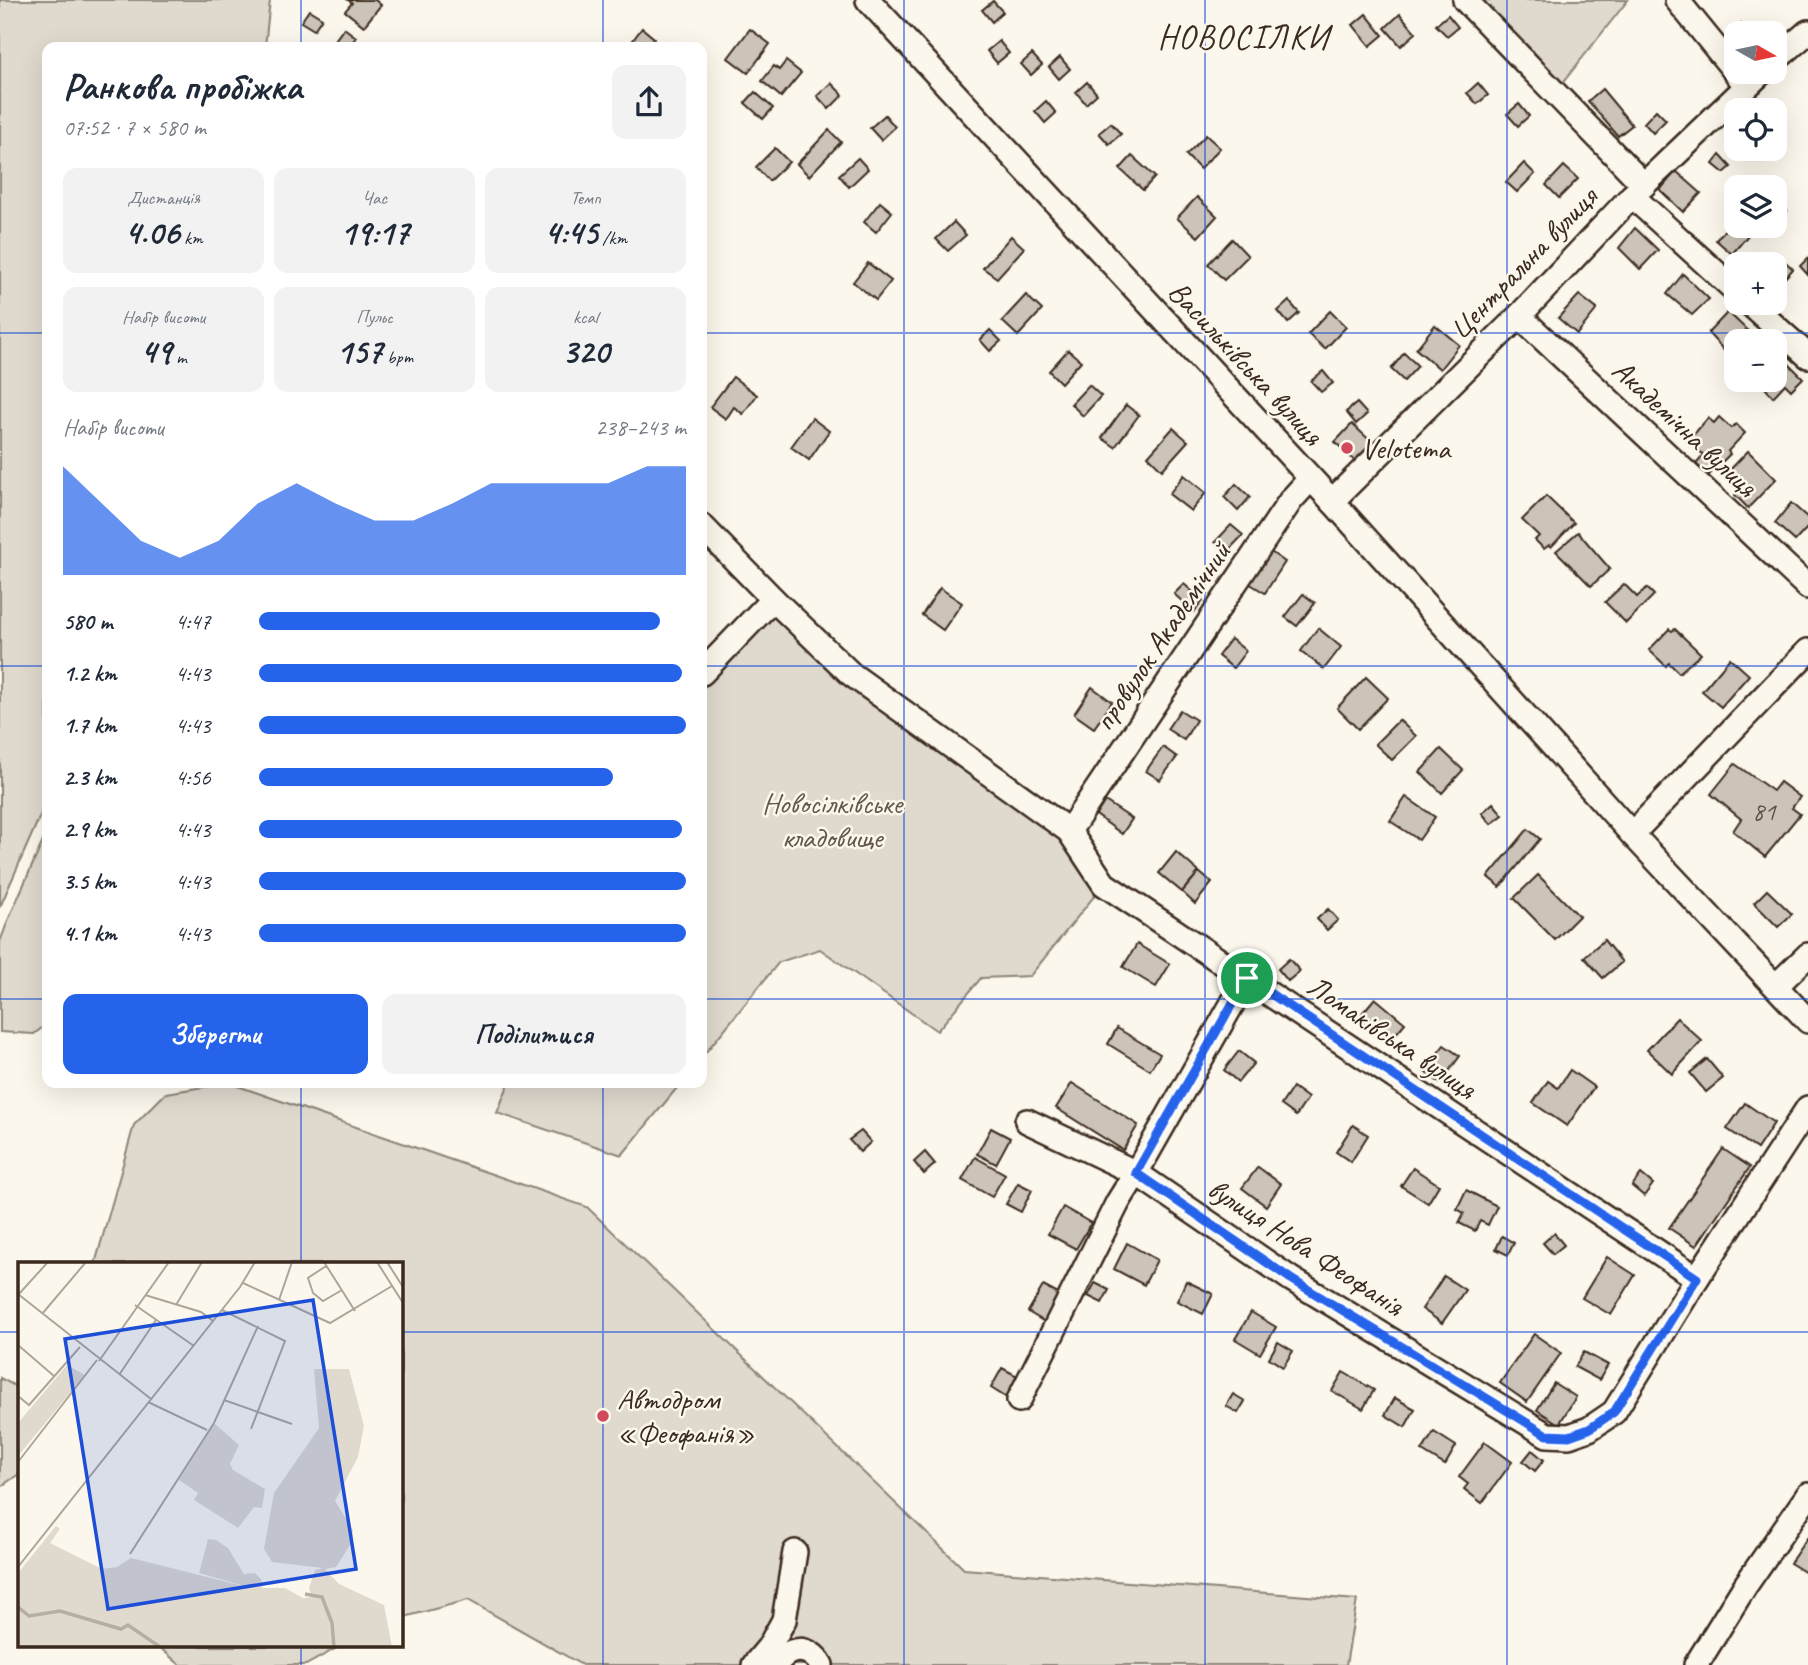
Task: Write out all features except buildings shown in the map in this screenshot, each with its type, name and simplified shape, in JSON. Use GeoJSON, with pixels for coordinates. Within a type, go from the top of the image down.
{"type":"FeatureCollection","features":[{"type":"Feature","properties":{"kind":"street","name":"Васильківська вулиця"},"geometry":{"type":"LineString","coordinates":[[868,0],[1332,501],[1632,834],[1808,1021]]}},
{"type":"Feature","properties":{"kind":"street"},"geometry":{"type":"LineString","coordinates":[[1465,0],[1638,191],[1724,279]]}},
{"type":"Feature","properties":{"kind":"street"},"geometry":{"type":"LineString","coordinates":[[1677,0],[1724,48]]}},
{"type":"Feature","properties":{"kind":"street"},"geometry":{"type":"LineString","coordinates":[[1787,50],[1808,32]]}},
{"type":"Feature","properties":{"kind":"street","name":"Центральна вулиця"},"geometry":{"type":"LineString","coordinates":[[1332,501],[1518,316],[1638,191],[1748,84]]}},
{"type":"Feature","properties":{"kind":"street"},"geometry":{"type":"LineString","coordinates":[[1762,315],[1808,356]]}},
{"type":"Feature","properties":{"kind":"street","name":"Академічна вулиця"},"geometry":{"type":"LineString","coordinates":[[1518,316],[1808,587]]}},
{"type":"Feature","properties":{"kind":"street","name":"провулок Академічний"},"geometry":{"type":"LineString","coordinates":[[1069,831],[1291,500],[1310,479]]}},
{"type":"Feature","properties":{"kind":"street"},"geometry":{"type":"LineString","coordinates":[[707,531],[851,674],[1069,831]]}},
{"type":"Feature","properties":{"kind":"street"},"geometry":{"type":"LineString","coordinates":[[707,668],[773,599]]}},
{"type":"Feature","properties":{"kind":"street"},"geometry":{"type":"LineString","coordinates":[[1632,834],[1808,651]]}},
{"type":"Feature","properties":{"kind":"street","name":"Ломаківська вулиця"},"geometry":{"type":"LineString","coordinates":[[1069,831],[1104,884],[1697,1278]]}},
{"type":"Feature","properties":{"kind":"street"},"geometry":{"type":"LineString","coordinates":[[1776,986],[1808,955]]}},
{"type":"Feature","properties":{"kind":"street"},"geometry":{"type":"LineString","coordinates":[[1019,1400],[1118,1202],[1247,978]]}},
{"type":"Feature","properties":{"kind":"street"},"geometry":{"type":"LineString","coordinates":[[1697,1278],[1808,1108]]}},
{"type":"Feature","properties":{"kind":"street","name":"вулиця Нова Феофанія"},"geometry":{"type":"LineString","coordinates":[[1027,1121],[1136,1173],[1291,1279],[1547,1435],[1569,1436],[1589,1429],[1614,1412],[1697,1278]]}},
{"type":"Feature","properties":{"kind":"street"},"geometry":{"type":"LineString","coordinates":[[1696,1665],[1745,1586],[1808,1495]]}},
{"type":"Feature","properties":{"kind":"street"},"geometry":{"type":"LineString","coordinates":[[776,1656],[795,1552]]}},
{"type":"Feature","properties":{"kind":"street"},"geometry":{"type":"LineString","coordinates":[[754,1665],[793,1650],[808,1652],[820,1661],[821,1665]]}},
{"type":"Feature","properties":{"kind":"green space"},"geometry":{"type":"Polygon","coordinates":[[[0,0],[270,0],[266,42],[42,42],[42,811],[0,907],[0,0]]]}},
{"type":"Feature","properties":{"kind":"green space"},"geometry":{"type":"Polygon","coordinates":[[[1477,0],[1628,0],[1557,90],[1477,0]]]}},
{"type":"Feature","properties":{"kind":"green space","name":"Новосілківське кладовище"},"geometry":{"type":"Polygon","coordinates":[[[773,599],[1069,831],[1104,884],[1030,976],[981,978],[937,1031],[820,949],[779,962],[707,1051],[707,668],[773,599]]]}},
{"type":"Feature","properties":{"kind":"green space"},"geometry":{"type":"Polygon","coordinates":[[[42,843],[42,1028],[34,1034],[0,1032],[0,942],[42,843]]]}},
{"type":"Feature","properties":{"kind":"green space","name":"Автодром «Феофанія»"},"geometry":{"type":"Polygon","coordinates":[[[198,1088],[243,1088],[587,1207],[964,1569],[1357,1600],[1346,1665],[582,1665],[468,1600],[402,1618],[402,1262],[96,1262],[134,1125],[166,1093],[198,1088]]]}},
{"type":"Feature","properties":{"kind":"green space"},"geometry":{"type":"Polygon","coordinates":[[[507,1088],[677,1088],[622,1155],[497,1113],[507,1088]]]}},
{"type":"Feature","properties":{"kind":"green space"},"geometry":{"type":"Polygon","coordinates":[[[0,1378],[18,1387],[18,1475],[0,1487],[0,1378]]]}},
{"type":"Feature","properties":{"kind":"green space"},"geometry":{"type":"Polygon","coordinates":[[[160,1648],[336,1648],[306,1665],[180,1665],[160,1648]]]}},
{"type":"Feature","properties":{"kind":"place","name":"Velotema"},"geometry":{"type":"Point","coordinates":[1347,448]}},
{"type":"Feature","properties":{"kind":"place","name":"Автодром «Феофанія»"},"geometry":{"type":"Point","coordinates":[603,1416]}},
{"type":"Feature","properties":{"kind":"district","name":"НОВОСІЛКИ"},"geometry":{"type":"Point","coordinates":[1244,37]}},
{"type":"Feature","properties":{"kind":"route"},"geometry":{"type":"LineString","coordinates":[[1247,978],[1697,1278],[1614,1412],[1589,1429],[1569,1436],[1547,1435],[1291,1279],[1136,1173],[1247,978]]}}]}
